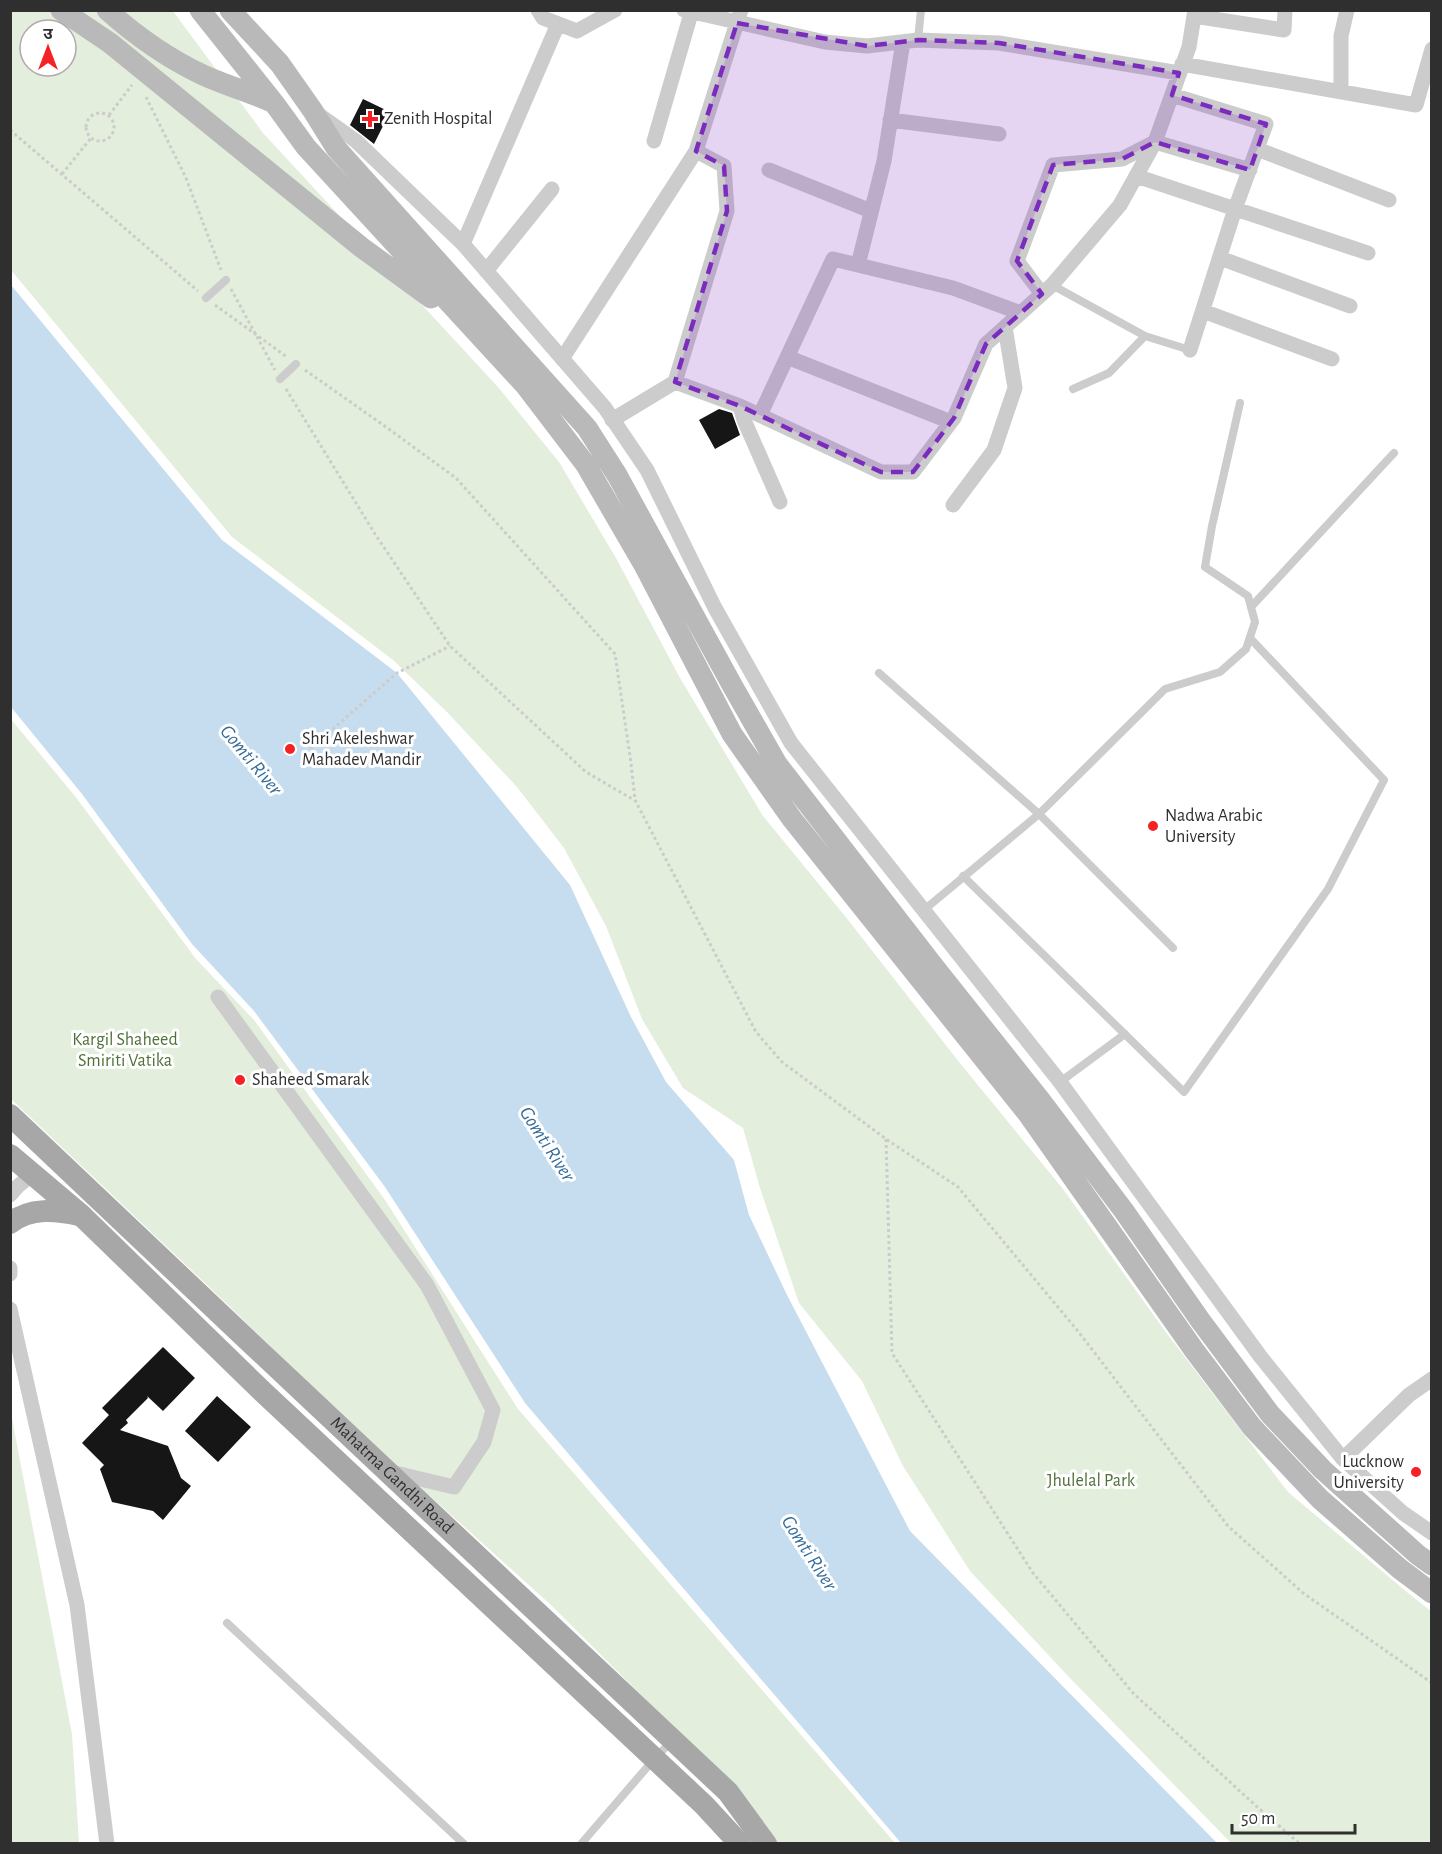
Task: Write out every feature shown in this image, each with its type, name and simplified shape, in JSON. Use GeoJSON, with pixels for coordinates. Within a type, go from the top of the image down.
{"type":"FeatureCollection","features":[{"type":"Feature","properties":{"kind":"main road","name":"Mahatma Gandhi Road"},"geometry":{"type":"LineString","coordinates":[[10,1114],[728,1792],[766,1844]]}},
{"type":"Feature","properties":{"kind":"main road","name":"Mahatma Gandhi Road"},"geometry":{"type":"LineString","coordinates":[[10,1155],[81,1215],[263,1392],[704,1805],[740,1844]]}},
{"type":"Feature","properties":{"kind":"main road"},"geometry":{"type":"LineString","coordinates":[[10,1223],[31,1213],[46,1210],[81,1215]]}},
{"type":"Feature","properties":{"kind":"street"},"geometry":{"type":"LineString","coordinates":[[61,10],[110,43],[361,247],[470,327]]}},
{"type":"Feature","properties":{"kind":"street"},"geometry":{"type":"LineString","coordinates":[[107,10],[178,62],[274,103],[313,111],[356,141],[463,244],[604,408],[647,470],[715,608],[791,743],[1060,1082],[1260,1356],[1343,1459],[1403,1513],[1431,1533]]}},
{"type":"Feature","properties":{"kind":"street"},"geometry":{"type":"LineString","coordinates":[[200,10],[306,147],[525,386],[586,465],[644,565],[732,734],[779,800],[1028,1114],[1245,1419],[1320,1499],[1431,1593]]}},
{"type":"Feature","properties":{"kind":"street"},"geometry":{"type":"LineString","coordinates":[[230,10],[280,64],[336,148],[587,428],[617,475],[777,764],[1062,1129],[1270,1414],[1323,1470],[1431,1565]]}},
{"type":"Feature","properties":{"kind":"street"},"geometry":{"type":"LineString","coordinates":[[538,10],[543,18],[577,31],[615,10]]}},
{"type":"Feature","properties":{"kind":"street"},"geometry":{"type":"LineString","coordinates":[[675,382],[740,406],[881,472],[913,472],[951,422],[986,344],[1047,290],[1120,205],[1155,142],[1189,47],[1194,13],[1284,30],[1285,10]]}},
{"type":"Feature","properties":{"kind":"street"},"geometry":{"type":"LineString","coordinates":[[1341,92],[1341,36],[1347,10]]}},
{"type":"Feature","properties":{"kind":"street"},"geometry":{"type":"LineString","coordinates":[[654,141],[689,11],[739,17],[825,42],[867,46],[910,41],[999,43],[1341,92],[1416,105],[1428,74],[1431,49]]}},
{"type":"Feature","properties":{"kind":"street"},"geometry":{"type":"LineString","coordinates":[[562,359],[696,150],[739,17]]}},
{"type":"Feature","properties":{"kind":"street"},"geometry":{"type":"LineString","coordinates":[[463,244],[558,24]]}},
{"type":"Feature","properties":{"kind":"street"},"geometry":{"type":"LineString","coordinates":[[858,265],[910,41]]}},
{"type":"Feature","properties":{"kind":"street"},"geometry":{"type":"LineString","coordinates":[[1172,95],[1266,124],[1235,209],[1190,350]]}},
{"type":"Feature","properties":{"kind":"street"},"geometry":{"type":"LineString","coordinates":[[890,120],[999,134]]}},
{"type":"Feature","properties":{"kind":"street"},"geometry":{"type":"LineString","coordinates":[[1047,290],[1017,261],[1053,165],[1122,159],[1155,142],[1250,170]]}},
{"type":"Feature","properties":{"kind":"street"},"geometry":{"type":"LineString","coordinates":[[1257,149],[1389,200]]}},
{"type":"Feature","properties":{"kind":"street"},"geometry":{"type":"LineString","coordinates":[[612,420],[675,382],[727,211],[724,166],[696,150]]}},
{"type":"Feature","properties":{"kind":"street"},"geometry":{"type":"LineString","coordinates":[[769,170],[871,211]]}},
{"type":"Feature","properties":{"kind":"street"},"geometry":{"type":"LineString","coordinates":[[1136,176],[1368,253]]}},
{"type":"Feature","properties":{"kind":"street"},"geometry":{"type":"LineString","coordinates":[[486,271],[552,189]]}},
{"type":"Feature","properties":{"kind":"street"},"geometry":{"type":"LineString","coordinates":[[1220,258],[1350,306]]}},
{"type":"Feature","properties":{"kind":"street"},"geometry":{"type":"LineString","coordinates":[[760,415],[832,259],[953,288],[1021,313]]}},
{"type":"Feature","properties":{"kind":"street"},"geometry":{"type":"LineString","coordinates":[[1203,311],[1332,359]]}},
{"type":"Feature","properties":{"kind":"street"},"geometry":{"type":"LineString","coordinates":[[953,505],[994,450],[1015,388],[1005,327]]}},
{"type":"Feature","properties":{"kind":"street"},"geometry":{"type":"LineString","coordinates":[[787,357],[951,422]]}},
{"type":"Feature","properties":{"kind":"street"},"geometry":{"type":"LineString","coordinates":[[740,406],[780,502]]}},
{"type":"Feature","properties":{"kind":"street"},"geometry":{"type":"LineString","coordinates":[[218,997],[427,1285],[493,1410],[484,1442],[454,1487],[388,1472]]}},
{"type":"Feature","properties":{"kind":"street"},"geometry":{"type":"LineString","coordinates":[[10,1195],[33,1174]]}},
{"type":"Feature","properties":{"kind":"street"},"geometry":{"type":"LineString","coordinates":[[10,1268],[10,1274]]}},
{"type":"Feature","properties":{"kind":"street"},"geometry":{"type":"LineString","coordinates":[[10,1309],[77,1605],[107,1844]]}},
{"type":"Feature","properties":{"kind":"street"},"geometry":{"type":"LineString","coordinates":[[1343,1459],[1409,1395],[1431,1379]]}},
{"type":"Feature","properties":{"kind":"lane"},"geometry":{"type":"LineString","coordinates":[[910,41],[921,10]]}},
{"type":"Feature","properties":{"kind":"lane"},"geometry":{"type":"LineString","coordinates":[[206,298],[226,280]]}},
{"type":"Feature","properties":{"kind":"lane"},"geometry":{"type":"LineString","coordinates":[[1047,290],[1145,336],[1190,350]]}},
{"type":"Feature","properties":{"kind":"lane"},"geometry":{"type":"LineString","coordinates":[[1073,389],[1109,374],[1145,336]]}},
{"type":"Feature","properties":{"kind":"lane"},"geometry":{"type":"LineString","coordinates":[[280,379],[296,364]]}},
{"type":"Feature","properties":{"kind":"lane"},"geometry":{"type":"LineString","coordinates":[[924,910],[1039,814],[1165,689],[1220,672],[1246,649],[1255,622],[1248,596],[1205,567],[1240,403]]}},
{"type":"Feature","properties":{"kind":"lane"},"geometry":{"type":"LineString","coordinates":[[1251,607],[1394,453]]}},
{"type":"Feature","properties":{"kind":"lane"},"geometry":{"type":"LineString","coordinates":[[963,876],[1184,1092],[1328,889],[1384,780],[1250,638]]}},
{"type":"Feature","properties":{"kind":"lane"},"geometry":{"type":"LineString","coordinates":[[879,673],[1039,814],[1173,948]]}},
{"type":"Feature","properties":{"kind":"lane"},"geometry":{"type":"LineString","coordinates":[[1060,1082],[1125,1034]]}},
{"type":"Feature","properties":{"kind":"lane"},"geometry":{"type":"LineString","coordinates":[[227,1623],[464,1844]]}},
{"type":"Feature","properties":{"kind":"lane"},"geometry":{"type":"LineString","coordinates":[[581,1844],[654,1758],[673,1740]]}},
{"type":"Feature","properties":{"kind":"path"},"geometry":{"type":"LineString","coordinates":[[108,116],[137,78]]}},
{"type":"Feature","properties":{"kind":"path"},"geometry":{"type":"LineString","coordinates":[[142,88],[186,178],[226,280],[255,335],[375,534],[450,646],[586,772],[635,800]]}},
{"type":"Feature","properties":{"kind":"path"},"geometry":{"type":"LineString","coordinates":[[96,113],[108,116],[114,124],[109,137],[100,141],[91,138],[86,131],[89,118],[96,113]]}},
{"type":"Feature","properties":{"kind":"path"},"geometry":{"type":"LineString","coordinates":[[10,130],[206,298],[456,478],[615,654],[635,800],[756,1032],[782,1062],[886,1139],[958,1187],[1077,1330],[1228,1526],[1303,1593],[1431,1683]]}},
{"type":"Feature","properties":{"kind":"path"},"geometry":{"type":"LineString","coordinates":[[62,174],[91,138]]}},
{"type":"Feature","properties":{"kind":"path"},"geometry":{"type":"LineString","coordinates":[[310,749],[398,673],[450,646]]}},
{"type":"Feature","properties":{"kind":"path"},"geometry":{"type":"LineString","coordinates":[[886,1139],[892,1353],[1034,1573],[1125,1684],[1300,1844]]}},
{"type":"Feature","properties":{"kind":"highlighted area"},"geometry":{"type":"Polygon","coordinates":[[[737,23],[867,46],[918,40],[999,43],[1179,73],[1172,95],[1266,124],[1250,170],[1155,142],[1122,159],[1053,165],[1017,261],[1042,294],[986,344],[954,418],[913,472],[881,472],[740,406],[675,382],[727,211],[724,166],[696,151],[737,23]]]}},
{"type":"Feature","properties":{"kind":"green space","name":"Jhulelal Park"},"geometry":{"type":"Polygon","coordinates":[[[10,11],[173,11],[263,133],[498,387],[559,462],[616,558],[680,678],[763,816],[1063,1189],[1165,1331],[1288,1492],[1431,1611],[1431,1843],[1231,1843],[1067,1675],[970,1571],[903,1466],[862,1381],[799,1303],[760,1188],[743,1128],[683,1088],[642,1019],[606,926],[564,848],[517,787],[447,712],[393,660],[232,537],[11,270],[10,11]]]}},
{"type":"Feature","properties":{"kind":"green space","name":"Kargil Shaheed Smiriti Vatika"},"geometry":{"type":"Polygon","coordinates":[[[10,718],[75,796],[196,959],[254,1020],[385,1200],[518,1409],[895,1843],[776,1843],[658,1712],[551,1605],[349,1423],[11,1099],[10,718]]]}},
{"type":"Feature","properties":{"kind":"green space"},"geometry":{"type":"Polygon","coordinates":[[[10,1408],[72,1734],[79,1843],[11,1843],[10,1408]]]}},
{"type":"Feature","properties":{"kind":"water","name":"Gomti River"},"geometry":{"type":"Polygon","coordinates":[[[11,285],[222,540],[397,673],[570,885],[631,1017],[666,1082],[734,1160],[749,1215],[787,1295],[910,1531],[1217,1843],[901,1843],[525,1403],[385,1187],[254,1011],[192,944],[82,794],[11,707],[11,285]]]}},
{"type":"Feature","properties":{"kind":"building"},"geometry":{"type":"Polygon","coordinates":[[[363,99],[390,112],[374,144],[350,125],[363,99]]]}},
{"type":"Feature","properties":{"kind":"building"},"geometry":{"type":"Polygon","coordinates":[[[719,409],[732,413],[740,435],[715,449],[699,420],[719,409]]]}},
{"type":"Feature","properties":{"kind":"building"},"geometry":{"type":"Polygon","coordinates":[[[163,1347],[195,1378],[163,1411],[147,1396],[148,1398],[126,1420],[128,1423],[120,1430],[168,1446],[181,1478],[191,1486],[163,1520],[153,1511],[112,1502],[100,1469],[104,1465],[82,1443],[109,1415],[102,1408],[163,1347]]]}},
{"type":"Feature","properties":{"kind":"building"},"geometry":{"type":"Polygon","coordinates":[[[217,1396],[251,1427],[218,1462],[185,1431],[217,1396]]]}},
{"type":"Feature","properties":{"kind":"place","name":"Zenith Hospital"},"geometry":{"type":"Point","coordinates":[370,119]}},
{"type":"Feature","properties":{"kind":"place","name":"Shri Akeleshwar Mahadev Mandir"},"geometry":{"type":"Point","coordinates":[290,749]}},
{"type":"Feature","properties":{"kind":"place","name":"Nadwa Arabic University"},"geometry":{"type":"Point","coordinates":[1153,826]}},
{"type":"Feature","properties":{"kind":"place","name":"Shaheed Smarak"},"geometry":{"type":"Point","coordinates":[240,1080]}},
{"type":"Feature","properties":{"kind":"place","name":"Lucknow University"},"geometry":{"type":"Point","coordinates":[1416,1472]}}]}
